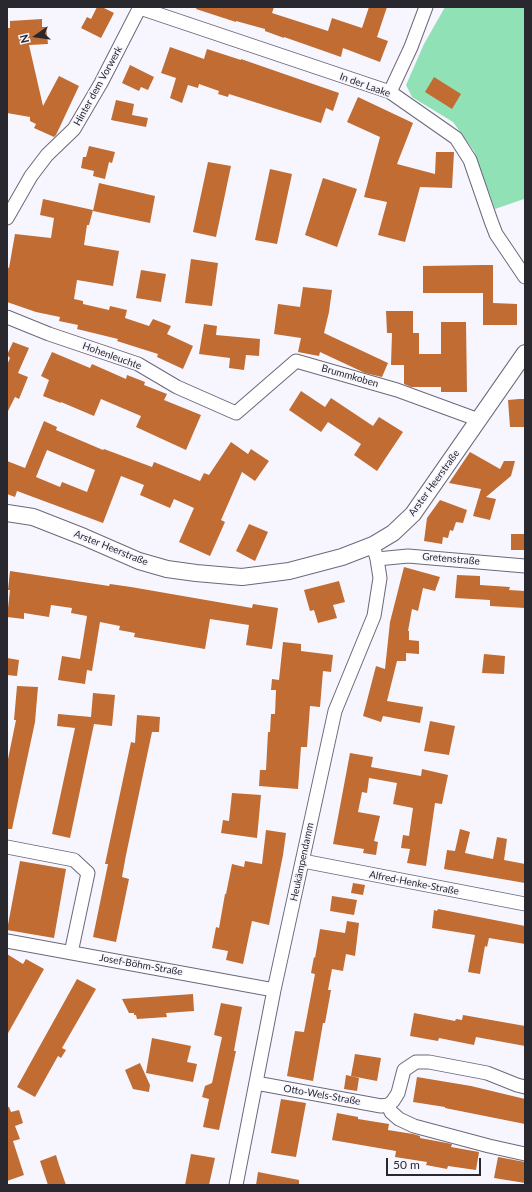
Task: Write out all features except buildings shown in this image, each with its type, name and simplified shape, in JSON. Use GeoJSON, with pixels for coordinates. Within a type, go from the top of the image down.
{"type":"FeatureCollection","features":[{"type":"Feature","properties":{"kind":"street"},"geometry":{"type":"LineString","coordinates":[[390,92],[411,46],[426,7]]}},
{"type":"Feature","properties":{"kind":"street","name":"In der Laake"},"geometry":{"type":"LineString","coordinates":[[140,8],[390,92],[456,138],[470,160],[490,221],[496,234],[525,277]]}},
{"type":"Feature","properties":{"kind":"street","name":"Hinter dem Vorwerk"},"geometry":{"type":"LineString","coordinates":[[7,218],[31,176],[47,155],[74,129],[101,83],[140,8]]}},
{"type":"Feature","properties":{"kind":"street","name":"Hohenleuchte"},"geometry":{"type":"LineString","coordinates":[[7,317],[49,334],[138,364],[177,387],[236,413]]}},
{"type":"Feature","properties":{"kind":"street","name":"Arster Heerstraße"},"geometry":{"type":"LineString","coordinates":[[7,513],[33,517],[139,561],[166,569],[196,574],[242,577],[290,571],[342,557],[375,552],[413,514],[525,353]]}},
{"type":"Feature","properties":{"kind":"street","name":"Brummkoben"},"geometry":{"type":"LineString","coordinates":[[236,413],[296,361],[398,390],[479,420]]}},
{"type":"Feature","properties":{"kind":"street","name":"Gretenstraße"},"geometry":{"type":"LineString","coordinates":[[375,552],[525,566]]}},
{"type":"Feature","properties":{"kind":"street","name":"Heukämpendamm"},"geometry":{"type":"LineString","coordinates":[[236,1185],[274,990],[335,710],[374,616],[380,578],[375,552]]}},
{"type":"Feature","properties":{"kind":"street"},"geometry":{"type":"LineString","coordinates":[[7,847],[74,860],[88,873],[71,953]]}},
{"type":"Feature","properties":{"kind":"street","name":"Alfred-Henke-Straße"},"geometry":{"type":"LineString","coordinates":[[303,861],[525,904]]}},
{"type":"Feature","properties":{"kind":"street","name":"Josef-Böhm-Straße"},"geometry":{"type":"LineString","coordinates":[[7,941],[274,990]]}},
{"type":"Feature","properties":{"kind":"street"},"geometry":{"type":"LineString","coordinates":[[525,1087],[487,1073],[430,1062],[416,1062],[404,1070],[398,1093],[393,1101],[388,1105],[391,1112],[399,1119],[414,1126],[525,1154]]}},
{"type":"Feature","properties":{"kind":"street","name":"Otto-Wels-Straße"},"geometry":{"type":"LineString","coordinates":[[256,1083],[381,1106],[388,1105]]}},
{"type":"Feature","properties":{"kind":"green space"},"geometry":{"type":"Polygon","coordinates":[[[445,7],[525,7],[524,199],[495,209],[474,151],[453,122],[412,97],[406,85],[424,44],[445,7]]]}}]}
